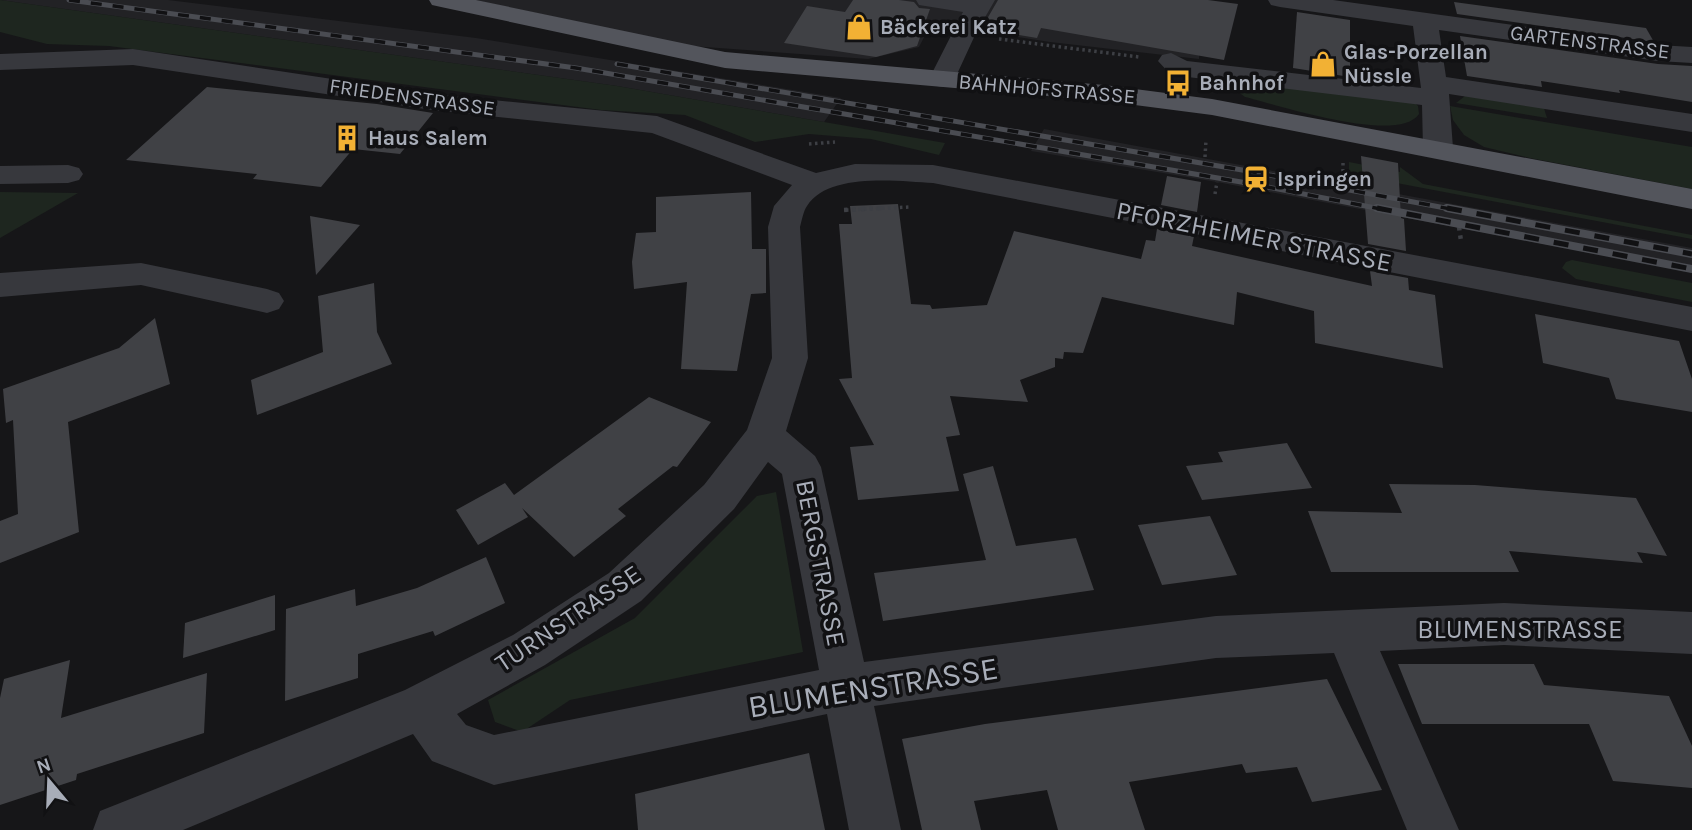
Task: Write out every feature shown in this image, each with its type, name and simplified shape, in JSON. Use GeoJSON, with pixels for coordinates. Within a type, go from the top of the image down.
{"type":"FeatureCollection","features":[{"type":"Feature","properties":{"kind":"main road","name":"BAHNHOFSTRASSE"},"geometry":{"type":"LineString","coordinates":[[441,0],[725,60],[1104,93],[1212,107],[1438,148],[1692,199]]}},
{"type":"Feature","properties":{"kind":"street"},"geometry":{"type":"LineString","coordinates":[[928,0],[981,3],[963,33],[942,79]]}},
{"type":"Feature","properties":{"kind":"street","name":"GARTENSTRASSE"},"geometry":{"type":"LineString","coordinates":[[1280,0],[1658,53],[1692,55]]}},
{"type":"Feature","properties":{"kind":"street"},"geometry":{"type":"LineString","coordinates":[[1424,20],[1435,90],[1438,148]]}},
{"type":"Feature","properties":{"kind":"street","name":"FRIEDENSTRASSE"},"geometry":{"type":"LineString","coordinates":[[0,62],[80,57],[133,57],[177,61],[432,102],[657,125],[816,183]]}},
{"type":"Feature","properties":{"kind":"street"},"geometry":{"type":"LineString","coordinates":[[1171,61],[1179,68],[1435,90],[1692,123]]}},
{"type":"Feature","properties":{"kind":"street","name":"PFORZHEIMER STRASSE"},"geometry":{"type":"LineString","coordinates":[[816,183],[843,175],[865,173],[933,174],[1692,319]]}},
{"type":"Feature","properties":{"kind":"street"},"geometry":{"type":"LineString","coordinates":[[0,175],[68,174]]}},
{"type":"Feature","properties":{"kind":"street","name":"TURNSTRASSE"},"geometry":{"type":"LineString","coordinates":[[119,830],[422,707],[529,650],[625,587],[719,497],[765,436],[790,358],[784,227],[794,201],[816,183]]}},
{"type":"Feature","properties":{"kind":"street"},"geometry":{"type":"LineString","coordinates":[[0,285],[141,274],[267,301]]}},
{"type":"Feature","properties":{"kind":"street","name":"BERGSTRASSE"},"geometry":{"type":"LineString","coordinates":[[765,436],[802,467],[875,830]]}},
{"type":"Feature","properties":{"kind":"street","name":"BLUMENSTRASSE"},"geometry":{"type":"LineString","coordinates":[[422,707],[450,744],[494,760],[846,687],[1216,636],[1504,624],[1692,633]]}},
{"type":"Feature","properties":{"kind":"street"},"geometry":{"type":"LineString","coordinates":[[1348,631],[1433,830]]}},
{"type":"Feature","properties":{"kind":"path"},"geometry":{"type":"LineString","coordinates":[[963,33],[1063,49],[1171,61]]}},
{"type":"Feature","properties":{"kind":"path"},"geometry":{"type":"LineString","coordinates":[[1061,55],[1063,49]]}},
{"type":"Feature","properties":{"kind":"path"},"geometry":{"type":"LineString","coordinates":[[1205,157],[1206,140]]}},
{"type":"Feature","properties":{"kind":"path"},"geometry":{"type":"LineString","coordinates":[[1343,173],[1343,182]]}},
{"type":"Feature","properties":{"kind":"path"},"geometry":{"type":"LineString","coordinates":[[1214,196],[1217,182]]}},
{"type":"Feature","properties":{"kind":"path"},"geometry":{"type":"LineString","coordinates":[[849,210],[913,207]]}},
{"type":"Feature","properties":{"kind":"path"},"geometry":{"type":"LineString","coordinates":[[1459,227],[1461,242]]}},
{"type":"Feature","properties":{"kind":"shaded area"},"geometry":{"type":"Polygon","coordinates":[[[0,0],[168,0],[476,38],[841,98],[824,122],[617,86],[0,0]]]}},
{"type":"Feature","properties":{"kind":"shaded area"},"geometry":{"type":"Polygon","coordinates":[[[0,0],[617,86],[945,143],[939,155],[871,139],[809,134],[755,142],[685,115],[601,110],[109,46],[47,44],[0,32],[0,0]]]}},
{"type":"Feature","properties":{"kind":"shaded area"},"geometry":{"type":"Polygon","coordinates":[[[475,0],[1201,0],[1199,59],[1050,42],[931,24],[919,47],[868,59],[691,46],[475,0]]]}},
{"type":"Feature","properties":{"kind":"shaded area"},"geometry":{"type":"Polygon","coordinates":[[[1222,76],[1413,101],[1418,106],[1419,114],[1407,122],[1388,126],[1336,120],[1245,97],[1237,91],[1221,86],[1222,76]]]}},
{"type":"Feature","properties":{"kind":"shaded area"},"geometry":{"type":"Polygon","coordinates":[[[1465,96],[1543,105],[1547,118],[1456,103],[1465,96]]]}},
{"type":"Feature","properties":{"kind":"shaded area"},"geometry":{"type":"Polygon","coordinates":[[[1450,106],[1692,147],[1692,189],[1484,147],[1464,135],[1453,120],[1450,106]]]}},
{"type":"Feature","properties":{"kind":"shaded area"},"geometry":{"type":"Polygon","coordinates":[[[1044,129],[1692,248],[1692,272],[1217,182],[1031,151],[1044,129]]]}},
{"type":"Feature","properties":{"kind":"shaded area"},"geometry":{"type":"Polygon","coordinates":[[[1349,162],[1400,172],[1400,167],[1423,184],[1692,235],[1692,239],[1349,174],[1349,162]]]}},
{"type":"Feature","properties":{"kind":"shaded area"},"geometry":{"type":"Polygon","coordinates":[[[0,192],[78,193],[0,238],[0,192]]]}},
{"type":"Feature","properties":{"kind":"shaded area"},"geometry":{"type":"Polygon","coordinates":[[[1572,260],[1692,283],[1692,302],[1576,279],[1562,268],[1566,262],[1572,260]]]}},
{"type":"Feature","properties":{"kind":"shaded area"},"geometry":{"type":"Polygon","coordinates":[[[776,492],[803,652],[570,700],[522,732],[495,722],[488,700],[635,618],[757,496],[776,492]]]}},
{"type":"Feature","properties":{"kind":"building","name":"Bäckerei Katz"},"geometry":{"type":"Polygon","coordinates":[[[853,0],[899,0],[914,2],[919,8],[930,9],[917,46],[876,57],[784,43],[807,6],[845,12],[853,0]]]}},
{"type":"Feature","properties":{"kind":"building"},"geometry":{"type":"Polygon","coordinates":[[[998,0],[1208,0],[1238,4],[1224,60],[1041,28],[1037,38],[995,31],[1000,21],[987,19],[998,0]]]}},
{"type":"Feature","properties":{"kind":"building"},"geometry":{"type":"Polygon","coordinates":[[[1454,2],[1646,28],[1654,42],[1457,14],[1454,2]]]}},
{"type":"Feature","properties":{"kind":"building"},"geometry":{"type":"Polygon","coordinates":[[[1297,12],[1350,20],[1350,77],[1293,68],[1297,12]]]}},
{"type":"Feature","properties":{"kind":"building"},"geometry":{"type":"Polygon","coordinates":[[[1460,36],[1658,64],[1692,66],[1692,102],[1619,90],[1620,93],[1541,81],[1542,87],[1467,76],[1460,36]]]}},
{"type":"Feature","properties":{"kind":"building","name":"Haus Salem"},"geometry":{"type":"Polygon","coordinates":[[[207,87],[377,104],[433,113],[400,154],[353,149],[321,187],[253,179],[257,174],[126,160],[207,87]]]}},
{"type":"Feature","properties":{"kind":"building"},"geometry":{"type":"Polygon","coordinates":[[[1361,156],[1398,163],[1406,251],[1368,244],[1361,156]]]}},
{"type":"Feature","properties":{"kind":"building"},"geometry":{"type":"Polygon","coordinates":[[[1167,176],[1201,182],[1197,212],[1161,205],[1167,176]]]}},
{"type":"Feature","properties":{"kind":"building"},"geometry":{"type":"Polygon","coordinates":[[[751,192],[752,249],[766,249],[766,293],[751,294],[737,371],[681,369],[687,282],[634,289],[632,262],[636,233],[656,232],[656,197],[751,192]]]}},
{"type":"Feature","properties":{"kind":"building"},"geometry":{"type":"Polygon","coordinates":[[[898,204],[911,304],[930,305],[932,309],[987,305],[1014,231],[1141,259],[1146,240],[1155,241],[1157,229],[1194,236],[1192,246],[1372,286],[1370,271],[1408,278],[1409,290],[1435,295],[1443,368],[1315,343],[1314,311],[1237,292],[1234,325],[1102,297],[1083,353],[1064,352],[1063,359],[1055,358],[1055,367],[1020,380],[1028,402],[950,396],[960,435],[946,437],[959,491],[858,500],[850,447],[874,445],[839,379],[852,378],[839,224],[852,224],[850,206],[898,204]]]}},
{"type":"Feature","properties":{"kind":"building"},"geometry":{"type":"Polygon","coordinates":[[[310,216],[360,225],[316,275],[310,216]]]}},
{"type":"Feature","properties":{"kind":"building"},"geometry":{"type":"Polygon","coordinates":[[[374,283],[377,332],[392,364],[257,415],[251,380],[323,352],[318,296],[374,283]]]}},
{"type":"Feature","properties":{"kind":"building"},"geometry":{"type":"Polygon","coordinates":[[[1535,314],[1679,341],[1692,379],[1692,412],[1616,399],[1609,378],[1543,363],[1535,314]]]}},
{"type":"Feature","properties":{"kind":"building"},"geometry":{"type":"Polygon","coordinates":[[[155,318],[170,384],[68,422],[79,532],[0,563],[0,521],[18,514],[13,420],[6,423],[3,389],[119,348],[155,318]]]}},
{"type":"Feature","properties":{"kind":"building"},"geometry":{"type":"Polygon","coordinates":[[[649,397],[711,422],[677,467],[673,466],[618,509],[626,516],[574,557],[522,508],[528,517],[478,545],[456,510],[505,483],[514,495],[649,397]]]}},
{"type":"Feature","properties":{"kind":"building"},"geometry":{"type":"Polygon","coordinates":[[[1287,443],[1312,488],[1202,500],[1186,466],[1223,462],[1218,452],[1287,443]]]}},
{"type":"Feature","properties":{"kind":"building"},"geometry":{"type":"Polygon","coordinates":[[[993,466],[1016,546],[1076,538],[1094,590],[883,621],[874,573],[986,560],[963,474],[993,466]]]}},
{"type":"Feature","properties":{"kind":"building"},"geometry":{"type":"Polygon","coordinates":[[[1389,484],[1475,485],[1636,498],[1667,556],[1637,552],[1643,563],[1509,551],[1519,572],[1331,572],[1308,511],[1402,513],[1389,484]]]}},
{"type":"Feature","properties":{"kind":"building"},"geometry":{"type":"Polygon","coordinates":[[[1210,516],[1237,575],[1162,585],[1138,525],[1210,516]]]}},
{"type":"Feature","properties":{"kind":"building"},"geometry":{"type":"Polygon","coordinates":[[[486,557],[505,603],[435,636],[433,631],[358,654],[358,678],[285,701],[286,609],[355,589],[356,606],[417,588],[486,557]]]}},
{"type":"Feature","properties":{"kind":"building"},"geometry":{"type":"Polygon","coordinates":[[[275,595],[275,630],[183,658],[185,623],[275,595]]]}},
{"type":"Feature","properties":{"kind":"building"},"geometry":{"type":"Polygon","coordinates":[[[70,660],[61,718],[207,673],[204,733],[77,774],[76,780],[0,805],[0,698],[4,679],[70,660]]]}},
{"type":"Feature","properties":{"kind":"building"},"geometry":{"type":"Polygon","coordinates":[[[1398,664],[1534,664],[1544,685],[1669,696],[1692,746],[1692,788],[1613,781],[1589,724],[1422,724],[1398,664]]]}},
{"type":"Feature","properties":{"kind":"building"},"geometry":{"type":"Polygon","coordinates":[[[1327,679],[1382,790],[1312,802],[1297,767],[1246,773],[1242,764],[1129,782],[1145,830],[1058,830],[1047,790],[974,801],[981,830],[922,830],[902,739],[985,724],[1327,679]]]}},
{"type":"Feature","properties":{"kind":"building"},"geometry":{"type":"Polygon","coordinates":[[[809,753],[825,830],[638,830],[635,794],[809,753]]]}},
{"type":"Feature","properties":{"kind":"railway"},"geometry":{"type":"LineString","coordinates":[[69,0],[576,68],[1247,183],[1386,210]]}},
{"type":"Feature","properties":{"kind":"railway"},"geometry":{"type":"LineString","coordinates":[[617,64],[1248,171],[1456,210]]}},
{"type":"Feature","properties":{"kind":"railway"},"geometry":{"type":"LineString","coordinates":[[1377,208],[1692,269]]}},
{"type":"Feature","properties":{"kind":"railway"},"geometry":{"type":"LineString","coordinates":[[1447,208],[1692,254]]}},
{"type":"Feature","properties":{"kind":"place","name":"Bäckerei Katz"},"geometry":{"type":"Point","coordinates":[859,27]}},
{"type":"Feature","properties":{"kind":"place","name":"Glas-Porzellan Nüssle"},"geometry":{"type":"Point","coordinates":[1323,64]}},
{"type":"Feature","properties":{"kind":"place","name":"Bahnhof"},"geometry":{"type":"Point","coordinates":[1178,83]}},
{"type":"Feature","properties":{"kind":"place","name":"Haus Salem"},"geometry":{"type":"Point","coordinates":[347,138]}},
{"type":"Feature","properties":{"kind":"place","name":"Ispringen"},"geometry":{"type":"Point","coordinates":[1256,179]}}]}
